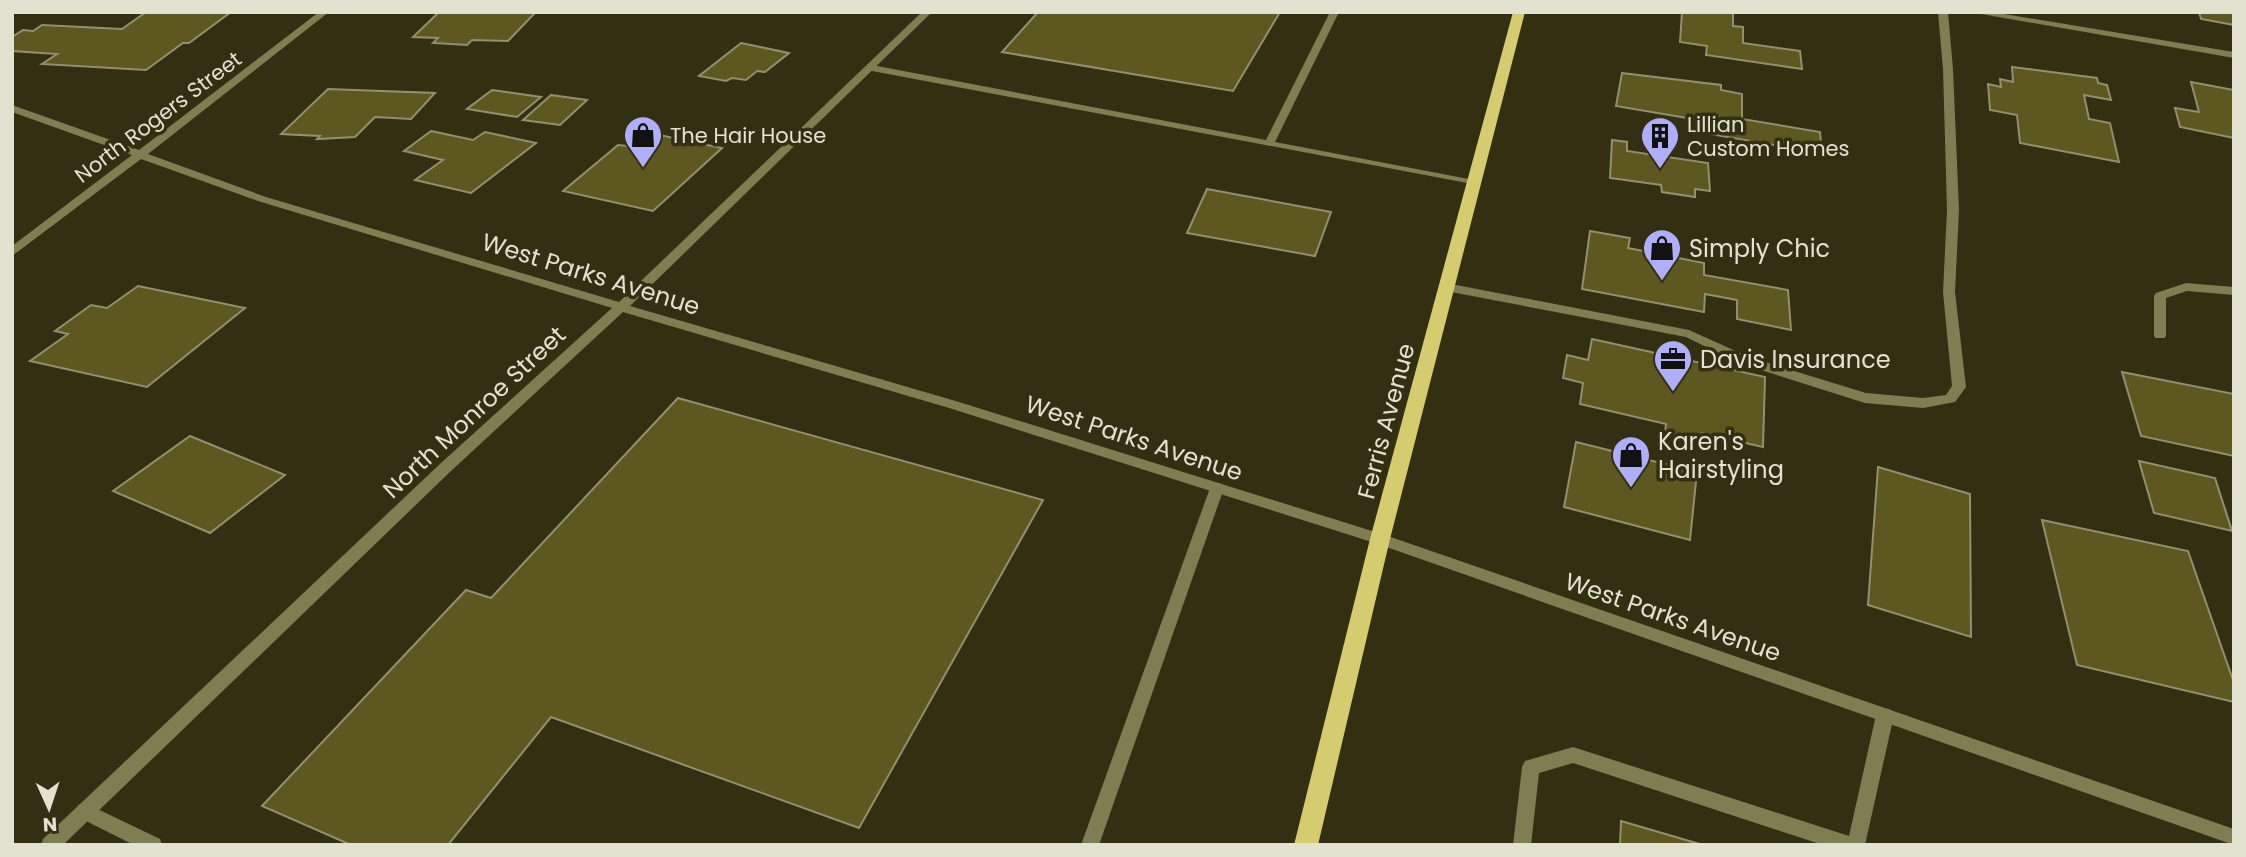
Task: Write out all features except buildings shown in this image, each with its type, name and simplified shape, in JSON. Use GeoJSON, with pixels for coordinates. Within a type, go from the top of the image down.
{"type":"FeatureCollection","features":[{"type":"Feature","properties":{"kind":"main road","name":"Ferris Avenue"},"geometry":{"type":"LineString","coordinates":[[1306,845],[1380,539],[1519,12]]}},
{"type":"Feature","properties":{"kind":"street","name":"North Rogers Street"},"geometry":{"type":"LineString","coordinates":[[12,252],[96,186],[142,156],[325,12]]}},
{"type":"Feature","properties":{"kind":"street","name":"North Monroe Street"},"geometry":{"type":"LineString","coordinates":[[50,845],[446,467],[621,307],[928,12]]}},
{"type":"Feature","properties":{"kind":"street"},"geometry":{"type":"LineString","coordinates":[[1269,144],[1335,12]]}},
{"type":"Feature","properties":{"kind":"street"},"geometry":{"type":"LineString","coordinates":[[1446,287],[1689,334],[1744,360],[1865,398],[1923,403],[1950,399],[1959,387],[1950,292],[1953,210],[1948,69],[1943,12]]}},
{"type":"Feature","properties":{"kind":"street"},"geometry":{"type":"LineString","coordinates":[[1974,12],[2234,55]]}},
{"type":"Feature","properties":{"kind":"street"},"geometry":{"type":"LineString","coordinates":[[872,68],[1474,183]]}},
{"type":"Feature","properties":{"kind":"street","name":"West Parks Avenue"},"geometry":{"type":"LineString","coordinates":[[12,108],[262,198],[954,405],[1380,539],[2234,838]]}},
{"type":"Feature","properties":{"kind":"street"},"geometry":{"type":"LineString","coordinates":[[2160,335],[2160,296],[2186,287],[2234,291]]}},
{"type":"Feature","properties":{"kind":"street"},"geometry":{"type":"LineString","coordinates":[[1090,845],[1217,488]]}},
{"type":"Feature","properties":{"kind":"street"},"geometry":{"type":"LineString","coordinates":[[1522,845],[1531,767],[1573,755],[1854,845],[1885,715]]}},
{"type":"Feature","properties":{"kind":"street"},"geometry":{"type":"LineString","coordinates":[[85,811],[153,845]]}},
{"type":"Feature","properties":{"kind":"place","name":"The Hair House"},"geometry":{"type":"Point","coordinates":[643,169]}},
{"type":"Feature","properties":{"kind":"place","name":"Lillian Custom Homes"},"geometry":{"type":"Point","coordinates":[1660,170]}},
{"type":"Feature","properties":{"kind":"place","name":"Simply Chic"},"geometry":{"type":"Point","coordinates":[1662,282]}},
{"type":"Feature","properties":{"kind":"place","name":"Davis Insurance"},"geometry":{"type":"Point","coordinates":[1673,393]}},
{"type":"Feature","properties":{"kind":"place","name":"Karen's Hairstyling"},"geometry":{"type":"Point","coordinates":[1631,489]}}]}
